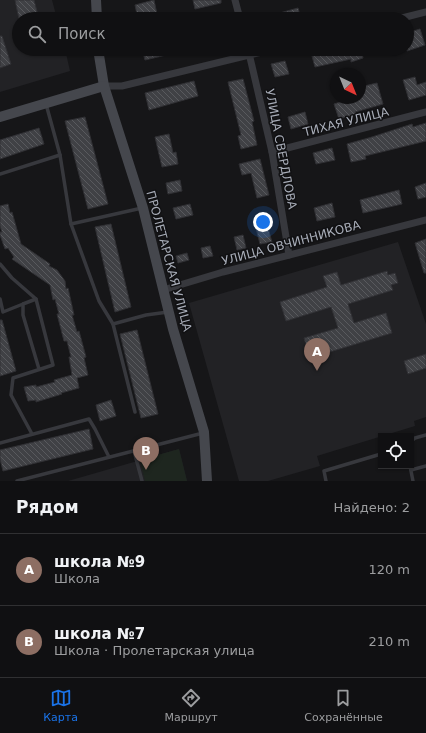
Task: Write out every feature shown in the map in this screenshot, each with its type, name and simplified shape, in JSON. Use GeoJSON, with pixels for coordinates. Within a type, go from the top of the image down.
{"type":"FeatureCollection","features":[{"type":"Feature","properties":{"kind":"street"},"geometry":{"type":"LineString","coordinates":[[96,0],[97,12]]}},
{"type":"Feature","properties":{"kind":"street"},"geometry":{"type":"LineString","coordinates":[[235,0],[238,12]]}},
{"type":"Feature","properties":{"kind":"street"},"geometry":{"type":"LineString","coordinates":[[414,15],[426,12]]}},
{"type":"Feature","properties":{"kind":"street","name":"ПРОЛЕТАРСКАЯ УЛИЦА"},"geometry":{"type":"LineString","coordinates":[[99,56],[104,86],[143,208],[173,329],[204,432],[207,481]]}},
{"type":"Feature","properties":{"kind":"street"},"geometry":{"type":"LineString","coordinates":[[0,117],[104,86],[122,86],[234,56]]}},
{"type":"Feature","properties":{"kind":"street","name":"УЛИЦА СВЕРДЛОВА"},"geometry":{"type":"LineString","coordinates":[[250,56],[272,152],[289,255]]}},
{"type":"Feature","properties":{"kind":"street","name":"ТИХАЯ УЛИЦА"},"geometry":{"type":"LineString","coordinates":[[272,152],[426,112]]}},
{"type":"Feature","properties":{"kind":"street","name":"УЛИЦА ОВЧИННИКОВА"},"geometry":{"type":"LineString","coordinates":[[163,290],[223,272],[426,220]]}},
{"type":"Feature","properties":{"kind":"lane"},"geometry":{"type":"LineString","coordinates":[[46,103],[60,155],[72,224],[99,301],[113,324],[135,412]]}},
{"type":"Feature","properties":{"kind":"lane"},"geometry":{"type":"LineString","coordinates":[[0,174],[60,155]]}},
{"type":"Feature","properties":{"kind":"lane"},"geometry":{"type":"LineString","coordinates":[[72,224],[143,208]]}},
{"type":"Feature","properties":{"kind":"lane"},"geometry":{"type":"LineString","coordinates":[[0,264],[12,278],[36,299],[53,365],[14,378],[11,396],[32,434]]}},
{"type":"Feature","properties":{"kind":"lane"},"geometry":{"type":"LineString","coordinates":[[0,299],[3,312],[36,299]]}},
{"type":"Feature","properties":{"kind":"lane"},"geometry":{"type":"LineString","coordinates":[[24,304],[23,315],[39,369]]}},
{"type":"Feature","properties":{"kind":"lane"},"geometry":{"type":"LineString","coordinates":[[113,324],[146,315],[169,312]]}},
{"type":"Feature","properties":{"kind":"lane"},"geometry":{"type":"LineString","coordinates":[[0,443],[89,419],[109,457]]}},
{"type":"Feature","properties":{"kind":"lane"},"geometry":{"type":"LineString","coordinates":[[18,481],[204,432]]}},
{"type":"Feature","properties":{"kind":"lane"},"geometry":{"type":"LineString","coordinates":[[414,439],[426,435]]}},
{"type":"Feature","properties":{"kind":"lane"},"geometry":{"type":"LineString","coordinates":[[134,451],[142,481]]}},
{"type":"Feature","properties":{"kind":"lane"},"geometry":{"type":"LineString","coordinates":[[326,481],[324,471],[378,455]]}},
{"type":"Feature","properties":{"kind":"lane"},"geometry":{"type":"LineString","coordinates":[[414,468],[426,466]]}},
{"type":"Feature","properties":{"kind":"lane"},"geometry":{"type":"LineString","coordinates":[[410,469],[413,481]]}},
{"type":"Feature","properties":{"kind":"shaded area"},"geometry":{"type":"Polygon","coordinates":[[[0,0],[52,0],[55,12],[12,12],[12,56],[67,56],[70,71],[0,92],[0,0]]]}},
{"type":"Feature","properties":{"kind":"shaded area"},"geometry":{"type":"Polygon","coordinates":[[[398,242],[426,324],[426,417],[414,421],[415,426],[392,433],[378,433],[378,437],[317,456],[320,466],[268,481],[239,481],[189,303],[398,242]]]}},
{"type":"Feature","properties":{"kind":"shaded area"},"geometry":{"type":"Polygon","coordinates":[[[179,449],[187,481],[68,481],[179,449]]]}},
{"type":"Feature","properties":{"kind":"shaded area"},"geometry":{"type":"Polygon","coordinates":[[[179,449],[187,481],[145,481],[140,460],[179,449]]]}},
{"type":"Feature","properties":{"kind":"building"},"geometry":{"type":"Polygon","coordinates":[[[15,0],[34,0],[37,12],[18,12],[15,0]]]}},
{"type":"Feature","properties":{"kind":"building"},"geometry":{"type":"Polygon","coordinates":[[[154,0],[157,12],[136,12],[135,5],[154,0]]]}},
{"type":"Feature","properties":{"kind":"building"},"geometry":{"type":"Polygon","coordinates":[[[193,0],[221,0],[221,3],[195,9],[193,0]]]}},
{"type":"Feature","properties":{"kind":"building"},"geometry":{"type":"Polygon","coordinates":[[[298,8],[299,12],[283,12],[298,8]]]}},
{"type":"Feature","properties":{"kind":"building"},"geometry":{"type":"Polygon","coordinates":[[[420,29],[425,45],[414,49],[414,31],[420,29]]]}},
{"type":"Feature","properties":{"kind":"building"},"geometry":{"type":"Polygon","coordinates":[[[0,36],[2,36],[11,64],[0,68],[0,36]]]}},
{"type":"Feature","properties":{"kind":"building"},"geometry":{"type":"Polygon","coordinates":[[[144,56],[162,56],[145,60],[144,56]]]}},
{"type":"Feature","properties":{"kind":"building"},"geometry":{"type":"Polygon","coordinates":[[[312,56],[363,56],[363,58],[351,62],[351,59],[315,67],[312,56]]]}},
{"type":"Feature","properties":{"kind":"building"},"geometry":{"type":"Polygon","coordinates":[[[285,61],[289,74],[275,77],[271,64],[285,61]]]}},
{"type":"Feature","properties":{"kind":"building"},"geometry":{"type":"Polygon","coordinates":[[[415,77],[417,85],[426,82],[426,95],[409,100],[403,80],[415,77]]]}},
{"type":"Feature","properties":{"kind":"building"},"geometry":{"type":"Polygon","coordinates":[[[243,79],[254,121],[252,122],[257,145],[241,149],[238,136],[241,135],[228,82],[243,79]]]}},
{"type":"Feature","properties":{"kind":"building"},"geometry":{"type":"Polygon","coordinates":[[[194,81],[198,96],[149,110],[145,93],[194,81]]]}},
{"type":"Feature","properties":{"kind":"building"},"geometry":{"type":"Polygon","coordinates":[[[377,83],[383,104],[355,112],[356,114],[339,119],[334,104],[366,104],[366,86],[377,83]]]}},
{"type":"Feature","properties":{"kind":"building"},"geometry":{"type":"Polygon","coordinates":[[[305,112],[308,124],[291,129],[288,117],[305,112]]]}},
{"type":"Feature","properties":{"kind":"building"},"geometry":{"type":"Polygon","coordinates":[[[85,117],[108,204],[88,209],[65,121],[85,117]]]}},
{"type":"Feature","properties":{"kind":"building"},"geometry":{"type":"Polygon","coordinates":[[[426,123],[426,141],[365,156],[366,159],[351,162],[347,144],[412,124],[413,127],[426,123]]]}},
{"type":"Feature","properties":{"kind":"building"},"geometry":{"type":"Polygon","coordinates":[[[39,128],[44,144],[0,159],[0,140],[39,128]]]}},
{"type":"Feature","properties":{"kind":"building"},"geometry":{"type":"Polygon","coordinates":[[[169,134],[173,153],[176,152],[178,164],[162,167],[155,137],[169,134]]]}},
{"type":"Feature","properties":{"kind":"building"},"geometry":{"type":"Polygon","coordinates":[[[332,148],[335,160],[316,164],[313,153],[332,148]]]}},
{"type":"Feature","properties":{"kind":"building"},"geometry":{"type":"Polygon","coordinates":[[[260,159],[269,195],[257,198],[251,173],[242,175],[239,164],[260,159]]]}},
{"type":"Feature","properties":{"kind":"building"},"geometry":{"type":"Polygon","coordinates":[[[180,180],[182,191],[168,194],[166,183],[180,180]]]}},
{"type":"Feature","properties":{"kind":"building"},"geometry":{"type":"Polygon","coordinates":[[[426,183],[426,197],[418,199],[415,187],[426,183]]]}},
{"type":"Feature","properties":{"kind":"building"},"geometry":{"type":"Polygon","coordinates":[[[399,190],[402,204],[363,213],[360,200],[399,190]]]}},
{"type":"Feature","properties":{"kind":"building"},"geometry":{"type":"Polygon","coordinates":[[[332,203],[335,217],[317,221],[314,208],[332,203]]]}},
{"type":"Feature","properties":{"kind":"building"},"geometry":{"type":"Polygon","coordinates":[[[8,204],[10,213],[12,212],[21,244],[50,264],[49,266],[57,270],[65,281],[74,315],[72,315],[77,332],[79,331],[86,357],[84,358],[88,375],[77,378],[79,388],[36,402],[36,400],[28,401],[24,387],[36,385],[36,387],[55,382],[54,380],[72,375],[69,357],[71,357],[67,341],[64,341],[57,314],[59,314],[55,299],[53,300],[50,285],[12,259],[14,257],[8,248],[5,249],[0,235],[0,232],[2,232],[0,226],[0,206],[8,204]]]}},
{"type":"Feature","properties":{"kind":"building"},"geometry":{"type":"Polygon","coordinates":[[[190,204],[193,215],[176,219],[173,208],[190,204]]]}},
{"type":"Feature","properties":{"kind":"building"},"geometry":{"type":"Polygon","coordinates":[[[265,218],[272,242],[260,244],[254,220],[265,218]]]}},
{"type":"Feature","properties":{"kind":"building"},"geometry":{"type":"Polygon","coordinates":[[[111,224],[131,307],[115,312],[95,227],[111,224]]]}},
{"type":"Feature","properties":{"kind":"building"},"geometry":{"type":"Polygon","coordinates":[[[243,235],[246,248],[237,250],[234,237],[243,235]]]}},
{"type":"Feature","properties":{"kind":"building"},"geometry":{"type":"Polygon","coordinates":[[[426,239],[426,273],[424,273],[415,243],[426,239]]]}},
{"type":"Feature","properties":{"kind":"building"},"geometry":{"type":"Polygon","coordinates":[[[210,246],[213,256],[203,258],[201,248],[210,246]]]}},
{"type":"Feature","properties":{"kind":"building"},"geometry":{"type":"Polygon","coordinates":[[[187,253],[189,260],[178,263],[176,256],[187,253]]]}},
{"type":"Feature","properties":{"kind":"building"},"geometry":{"type":"Polygon","coordinates":[[[387,271],[388,275],[395,273],[398,283],[391,285],[393,290],[348,304],[354,323],[386,313],[392,333],[310,358],[304,338],[338,328],[331,307],[286,321],[280,302],[327,287],[323,276],[337,272],[341,285],[387,271]]]}},
{"type":"Feature","properties":{"kind":"building"},"geometry":{"type":"Polygon","coordinates":[[[0,320],[2,320],[16,371],[0,376],[0,320]]]}},
{"type":"Feature","properties":{"kind":"building"},"geometry":{"type":"Polygon","coordinates":[[[137,330],[158,414],[141,418],[120,334],[137,330]]]}},
{"type":"Feature","properties":{"kind":"building"},"geometry":{"type":"Polygon","coordinates":[[[426,354],[426,368],[408,374],[404,361],[426,354]]]}},
{"type":"Feature","properties":{"kind":"building"},"geometry":{"type":"Polygon","coordinates":[[[111,400],[116,416],[100,421],[96,405],[111,400]]]}},
{"type":"Feature","properties":{"kind":"building"},"geometry":{"type":"Polygon","coordinates":[[[89,429],[93,449],[3,471],[0,459],[0,450],[89,429]]]}},
{"type":"Feature","properties":{"kind":"place","name":"школа №9"},"geometry":{"type":"Point","coordinates":[317,371]}},
{"type":"Feature","properties":{"kind":"place","name":"школа №7"},"geometry":{"type":"Point","coordinates":[146,470]}}]}
